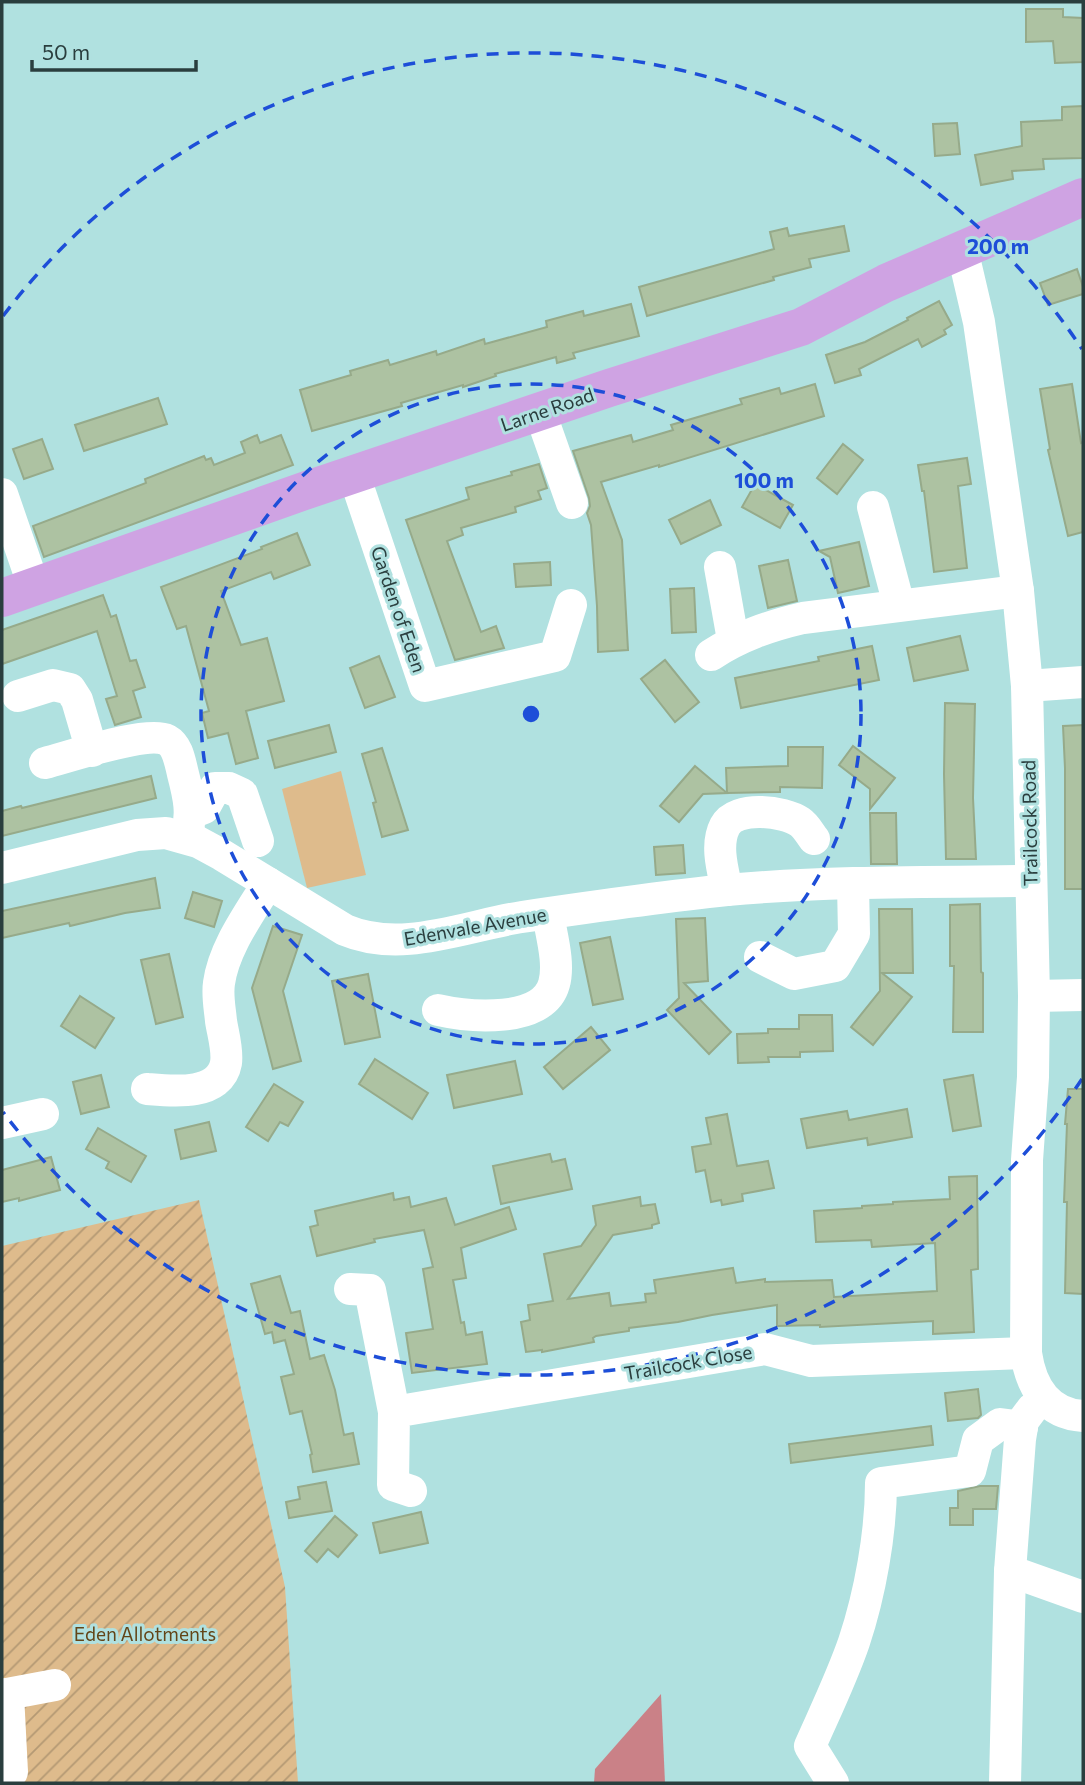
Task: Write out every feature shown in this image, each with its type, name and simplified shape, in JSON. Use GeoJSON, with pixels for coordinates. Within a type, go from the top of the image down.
{"type":"FeatureCollection","features":[{"type":"Feature","properties":{"kind":"main road","name":"Larne Road"},"geometry":{"type":"LineString","coordinates":[[18,593],[354,475],[801,327],[886,283],[1083,197]]}},
{"type":"Feature","properties":{"kind":"street","name":"Trailcock Road"},"geometry":{"type":"LineString","coordinates":[[962,249],[979,322],[1018,591],[1027,686],[1034,996],[1033,1077],[1027,1160],[1026,1353],[1031,1378],[1042,1398]]}},
{"type":"Feature","properties":{"kind":"street"},"geometry":{"type":"LineString","coordinates":[[540,412],[572,503]]}},
{"type":"Feature","properties":{"kind":"street","name":"Garden of Eden"},"geometry":{"type":"LineString","coordinates":[[354,475],[425,686],[555,656],[571,605]]}},
{"type":"Feature","properties":{"kind":"street"},"geometry":{"type":"LineString","coordinates":[[2,494],[18,593]]}},
{"type":"Feature","properties":{"kind":"street"},"geometry":{"type":"LineString","coordinates":[[873,507],[899,605]]}},
{"type":"Feature","properties":{"kind":"street"},"geometry":{"type":"LineString","coordinates":[[720,567],[722,648],[771,625],[803,618],[1018,591]]}},
{"type":"Feature","properties":{"kind":"street"},"geometry":{"type":"LineString","coordinates":[[1027,686],[1083,682]]}},
{"type":"Feature","properties":{"kind":"street"},"geometry":{"type":"LineString","coordinates":[[18,696],[53,685],[71,689],[92,751]]}},
{"type":"Feature","properties":{"kind":"street"},"geometry":{"type":"LineString","coordinates":[[45,763],[146,737],[167,740],[177,753],[189,826]]}},
{"type":"Feature","properties":{"kind":"street"},"geometry":{"type":"LineString","coordinates":[[189,826],[204,808],[215,788],[229,788],[242,794],[258,841]]}},
{"type":"Feature","properties":{"kind":"street"},"geometry":{"type":"LineString","coordinates":[[727,890],[720,843],[725,824],[738,815],[758,812],[782,814],[802,823],[814,839]]}},
{"type":"Feature","properties":{"kind":"street","name":"Edenvale Avenue"},"geometry":{"type":"LineString","coordinates":[[2,867],[137,835],[166,833],[189,826],[222,855],[345,930],[380,940],[408,939],[548,914],[727,890],[853,884],[1030,881]]}},
{"type":"Feature","properties":{"kind":"street"},"geometry":{"type":"LineString","coordinates":[[147,1089],[195,1089],[212,1083],[222,1073],[226,1054],[219,982],[234,941],[268,883]]}},
{"type":"Feature","properties":{"kind":"street"},"geometry":{"type":"LineString","coordinates":[[760,957],[794,974],[835,966],[854,934],[853,884]]}},
{"type":"Feature","properties":{"kind":"street"},"geometry":{"type":"LineString","coordinates":[[438,1010],[478,1015],[519,1012],[540,1005],[554,986],[555,970],[548,914]]}},
{"type":"Feature","properties":{"kind":"street"},"geometry":{"type":"LineString","coordinates":[[1034,996],[1083,995]]}},
{"type":"Feature","properties":{"kind":"street"},"geometry":{"type":"LineString","coordinates":[[2,1123],[43,1114]]}},
{"type":"Feature","properties":{"kind":"street"},"geometry":{"type":"LineString","coordinates":[[370,1285],[394,1412],[393,1487]]}},
{"type":"Feature","properties":{"kind":"street","name":"Trailcock Close"},"geometry":{"type":"LineString","coordinates":[[394,1412],[765,1349],[811,1361],[1026,1353]]}},
{"type":"Feature","properties":{"kind":"street"},"geometry":{"type":"LineString","coordinates":[[1005,1783],[1010,1571],[1022,1427],[1026,1416],[1042,1398],[1055,1409],[1083,1416]]}},
{"type":"Feature","properties":{"kind":"street"},"geometry":{"type":"LineString","coordinates":[[833,1783],[810,1746],[854,1641],[870,1574],[881,1509],[881,1483],[970,1471],[978,1440],[1000,1424],[1022,1427]]}},
{"type":"Feature","properties":{"kind":"street"},"geometry":{"type":"LineString","coordinates":[[1010,1571],[1083,1597]]}},
{"type":"Feature","properties":{"kind":"street"},"geometry":{"type":"LineString","coordinates":[[12,1772],[5,1694],[55,1685]]}},
{"type":"Feature","properties":{"kind":"green space"},"geometry":{"type":"Polygon","coordinates":[[[341,771],[366,875],[307,888],[282,789],[341,771]]]}},
{"type":"Feature","properties":{"kind":"green space","name":"Eden Allotments"},"geometry":{"type":"Polygon","coordinates":[[[199,1200],[285,1587],[298,1783],[2,1783],[2,1246],[199,1200]]]}},
{"type":"Feature","properties":{"kind":"shaded area"},"geometry":{"type":"Polygon","coordinates":[[[661,1694],[665,1783],[594,1783],[595,1769],[661,1694]]]}},
{"type":"Feature","properties":{"kind":"building"},"geometry":{"type":"Polygon","coordinates":[[[1026,9],[1063,9],[1063,17],[1083,18],[1083,62],[1055,63],[1053,41],[1026,42],[1026,9]]]}},
{"type":"Feature","properties":{"kind":"building"},"geometry":{"type":"Polygon","coordinates":[[[1083,106],[1083,158],[1043,159],[1044,169],[1012,171],[1013,179],[981,185],[975,155],[1022,146],[1021,122],[1062,120],[1062,107],[1083,106]]]}},
{"type":"Feature","properties":{"kind":"building"},"geometry":{"type":"Polygon","coordinates":[[[957,123],[960,154],[935,156],[933,124],[957,123]]]}},
{"type":"Feature","properties":{"kind":"building"},"geometry":{"type":"Polygon","coordinates":[[[844,226],[849,251],[809,259],[811,267],[647,316],[639,287],[774,249],[770,232],[787,228],[789,236],[844,226]]]}},
{"type":"Feature","properties":{"kind":"building"},"geometry":{"type":"Polygon","coordinates":[[[1077,269],[1083,294],[1048,305],[1040,283],[1077,269]]]}},
{"type":"Feature","properties":{"kind":"building"},"geometry":{"type":"Polygon","coordinates":[[[939,301],[952,325],[944,330],[946,334],[922,347],[918,339],[859,369],[861,375],[835,383],[826,355],[865,342],[939,301]]]}},
{"type":"Feature","properties":{"kind":"building"},"geometry":{"type":"Polygon","coordinates":[[[631,304],[639,336],[573,353],[575,358],[557,363],[556,357],[495,374],[496,376],[463,387],[401,403],[402,406],[312,431],[300,390],[351,375],[350,371],[388,360],[390,365],[436,351],[437,355],[484,339],[485,344],[547,327],[546,321],[583,311],[584,316],[631,304]]]}},
{"type":"Feature","properties":{"kind":"building"},"geometry":{"type":"Polygon","coordinates":[[[815,384],[824,416],[601,482],[622,540],[628,650],[598,652],[591,525],[587,513],[590,506],[573,451],[631,435],[633,442],[673,430],[671,425],[742,404],[740,399],[779,388],[781,394],[815,384]]]}},
{"type":"Feature","properties":{"kind":"building"},"geometry":{"type":"Polygon","coordinates":[[[1072,384],[1081,443],[1083,442],[1083,532],[1068,536],[1048,450],[1050,449],[1040,389],[1072,384]]]}},
{"type":"Feature","properties":{"kind":"building"},"geometry":{"type":"Polygon","coordinates":[[[158,398],[167,424],[84,451],[75,425],[158,398]]]}},
{"type":"Feature","properties":{"kind":"building"},"geometry":{"type":"Polygon","coordinates":[[[257,435],[260,443],[281,435],[293,465],[44,557],[33,526],[146,483],[145,479],[204,456],[206,460],[211,458],[214,465],[245,453],[241,442],[257,435]]]}},
{"type":"Feature","properties":{"kind":"building"},"geometry":{"type":"Polygon","coordinates":[[[42,439],[53,469],[24,479],[13,449],[42,439]]]}},
{"type":"Feature","properties":{"kind":"building"},"geometry":{"type":"Polygon","coordinates":[[[843,444],[863,460],[837,494],[817,478],[843,444]]]}},
{"type":"Feature","properties":{"kind":"building"},"geometry":{"type":"Polygon","coordinates":[[[967,458],[971,484],[958,486],[967,568],[934,572],[918,465],[967,458]]]}},
{"type":"Feature","properties":{"kind":"building"},"geometry":{"type":"Polygon","coordinates":[[[539,464],[547,488],[538,491],[541,499],[515,507],[516,512],[461,528],[463,535],[447,541],[481,632],[496,626],[504,648],[455,660],[406,520],[469,499],[466,488],[539,464]]]}},
{"type":"Feature","properties":{"kind":"building"},"geometry":{"type":"Polygon","coordinates":[[[755,484],[793,505],[780,528],[742,507],[755,484]]]}},
{"type":"Feature","properties":{"kind":"building"},"geometry":{"type":"Polygon","coordinates":[[[710,500],[721,525],[681,544],[669,520],[710,500]]]}},
{"type":"Feature","properties":{"kind":"building"},"geometry":{"type":"Polygon","coordinates":[[[297,533],[310,565],[274,579],[271,572],[221,591],[241,645],[267,638],[284,701],[246,711],[258,758],[236,764],[228,733],[208,738],[202,713],[209,711],[186,626],[177,629],[161,587],[297,533]]]}},
{"type":"Feature","properties":{"kind":"building"},"geometry":{"type":"Polygon","coordinates":[[[859,542],[869,586],[838,593],[830,557],[819,551],[859,542]]]}},
{"type":"Feature","properties":{"kind":"building"},"geometry":{"type":"Polygon","coordinates":[[[788,560],[797,601],[768,608],[759,566],[788,560]]]}},
{"type":"Feature","properties":{"kind":"building"},"geometry":{"type":"Polygon","coordinates":[[[550,562],[551,585],[516,587],[514,564],[550,562]]]}},
{"type":"Feature","properties":{"kind":"building"},"geometry":{"type":"Polygon","coordinates":[[[694,588],[696,632],[672,633],[670,589],[694,588]]]}},
{"type":"Feature","properties":{"kind":"building"},"geometry":{"type":"Polygon","coordinates":[[[103,595],[111,617],[116,615],[130,661],[136,660],[145,687],[133,691],[141,717],[115,725],[106,699],[117,696],[97,631],[2,664],[2,630],[103,595]]]}},
{"type":"Feature","properties":{"kind":"building"},"geometry":{"type":"Polygon","coordinates":[[[960,636],[968,670],[914,681],[907,648],[960,636]]]}},
{"type":"Feature","properties":{"kind":"building"},"geometry":{"type":"Polygon","coordinates":[[[872,646],[879,680],[741,708],[735,678],[819,661],[818,657],[872,646]]]}},
{"type":"Feature","properties":{"kind":"building"},"geometry":{"type":"Polygon","coordinates":[[[379,656],[395,697],[365,708],[350,668],[379,656]]]}},
{"type":"Feature","properties":{"kind":"building"},"geometry":{"type":"Polygon","coordinates":[[[665,660],[699,702],[675,722],[641,679],[665,660]]]}},
{"type":"Feature","properties":{"kind":"building"},"geometry":{"type":"Polygon","coordinates":[[[945,703],[975,704],[973,798],[976,859],[946,859],[945,703]]]}},
{"type":"Feature","properties":{"kind":"building"},"geometry":{"type":"Polygon","coordinates":[[[329,725],[336,752],[275,768],[268,741],[329,725]]]}},
{"type":"Feature","properties":{"kind":"building"},"geometry":{"type":"Polygon","coordinates":[[[1083,725],[1083,889],[1065,889],[1063,726],[1083,725]]]}},
{"type":"Feature","properties":{"kind":"building"},"geometry":{"type":"Polygon","coordinates":[[[853,746],[895,778],[870,809],[870,789],[839,765],[853,746]]]}},
{"type":"Feature","properties":{"kind":"building"},"geometry":{"type":"Polygon","coordinates":[[[788,747],[823,747],[822,788],[780,787],[780,792],[727,793],[726,768],[788,766],[788,747]]]}},
{"type":"Feature","properties":{"kind":"building"},"geometry":{"type":"Polygon","coordinates":[[[382,748],[408,830],[382,837],[373,803],[376,802],[362,754],[382,748]]]}},
{"type":"Feature","properties":{"kind":"building"},"geometry":{"type":"Polygon","coordinates":[[[695,766],[727,793],[703,794],[679,822],[660,806],[695,766]]]}},
{"type":"Feature","properties":{"kind":"building"},"geometry":{"type":"Polygon","coordinates":[[[151,776],[156,798],[2,836],[2,811],[151,776]]]}},
{"type":"Feature","properties":{"kind":"building"},"geometry":{"type":"Polygon","coordinates":[[[870,813],[896,813],[897,864],[871,864],[870,813]]]}},
{"type":"Feature","properties":{"kind":"building"},"geometry":{"type":"Polygon","coordinates":[[[683,845],[685,873],[656,875],[654,847],[683,845]]]}},
{"type":"Feature","properties":{"kind":"building"},"geometry":{"type":"Polygon","coordinates":[[[155,878],[160,908],[70,926],[69,923],[2,938],[2,911],[155,878]]]}},
{"type":"Feature","properties":{"kind":"building"},"geometry":{"type":"Polygon","coordinates":[[[193,892],[222,901],[214,927],[185,918],[193,892]]]}},
{"type":"Feature","properties":{"kind":"building"},"geometry":{"type":"Polygon","coordinates":[[[980,904],[983,1032],[953,1032],[954,966],[950,966],[950,905],[980,904]]]}},
{"type":"Feature","properties":{"kind":"building"},"geometry":{"type":"Polygon","coordinates":[[[879,909],[912,909],[913,973],[882,973],[912,997],[873,1045],[851,1027],[880,991],[879,909]]]}},
{"type":"Feature","properties":{"kind":"building"},"geometry":{"type":"Polygon","coordinates":[[[705,918],[708,981],[684,983],[731,1032],[709,1054],[667,1010],[679,998],[676,919],[705,918]]]}},
{"type":"Feature","properties":{"kind":"building"},"geometry":{"type":"Polygon","coordinates":[[[273,926],[302,935],[283,991],[301,1061],[273,1069],[252,988],[273,926]]]}},
{"type":"Feature","properties":{"kind":"building"},"geometry":{"type":"Polygon","coordinates":[[[610,937],[623,999],[593,1005],[580,943],[610,937]]]}},
{"type":"Feature","properties":{"kind":"building"},"geometry":{"type":"Polygon","coordinates":[[[169,954],[183,1017],[156,1024],[141,960],[169,954]]]}},
{"type":"Feature","properties":{"kind":"building"},"geometry":{"type":"Polygon","coordinates":[[[368,974],[380,1037],[345,1044],[332,981],[368,974]]]}},
{"type":"Feature","properties":{"kind":"building"},"geometry":{"type":"Polygon","coordinates":[[[80,996],[114,1018],[95,1048],[61,1026],[80,996]]]}},
{"type":"Feature","properties":{"kind":"building"},"geometry":{"type":"Polygon","coordinates":[[[799,1015],[832,1015],[833,1051],[800,1052],[800,1057],[768,1057],[769,1062],[738,1063],[737,1034],[768,1033],[768,1029],[799,1029],[799,1015]]]}},
{"type":"Feature","properties":{"kind":"building"},"geometry":{"type":"Polygon","coordinates":[[[591,1027],[610,1050],[563,1089],[544,1067],[591,1027]]]}},
{"type":"Feature","properties":{"kind":"building"},"geometry":{"type":"Polygon","coordinates":[[[375,1059],[428,1093],[412,1119],[359,1084],[375,1059]]]}},
{"type":"Feature","properties":{"kind":"building"},"geometry":{"type":"Polygon","coordinates":[[[515,1061],[522,1094],[454,1108],[447,1075],[515,1061]]]}},
{"type":"Feature","properties":{"kind":"building"},"geometry":{"type":"Polygon","coordinates":[[[101,1075],[109,1107],[81,1114],[73,1082],[101,1075]]]}},
{"type":"Feature","properties":{"kind":"building"},"geometry":{"type":"Polygon","coordinates":[[[973,1075],[981,1126],[953,1131],[944,1080],[973,1075]]]}},
{"type":"Feature","properties":{"kind":"building"},"geometry":{"type":"Polygon","coordinates":[[[274,1084],[303,1102],[288,1126],[280,1122],[268,1141],[246,1127],[274,1084]]]}},
{"type":"Feature","properties":{"kind":"building"},"geometry":{"type":"Polygon","coordinates":[[[1068,1089],[1083,1089],[1083,1294],[1065,1293],[1065,1124],[1068,1089]]]}},
{"type":"Feature","properties":{"kind":"building"},"geometry":{"type":"Polygon","coordinates":[[[907,1109],[912,1137],[868,1145],[867,1138],[807,1148],[801,1119],[847,1111],[849,1120],[907,1109]]]}},
{"type":"Feature","properties":{"kind":"building"},"geometry":{"type":"Polygon","coordinates":[[[727,1114],[737,1166],[768,1161],[774,1188],[742,1194],[743,1201],[722,1205],[721,1200],[711,1202],[705,1170],[696,1172],[692,1147],[711,1144],[706,1118],[727,1114]]]}},
{"type":"Feature","properties":{"kind":"building"},"geometry":{"type":"Polygon","coordinates":[[[209,1122],[216,1151],[181,1159],[175,1130],[209,1122]]]}},
{"type":"Feature","properties":{"kind":"building"},"geometry":{"type":"Polygon","coordinates":[[[98,1128],[146,1156],[131,1182],[106,1168],[109,1162],[86,1149],[98,1128]]]}},
{"type":"Feature","properties":{"kind":"building"},"geometry":{"type":"Polygon","coordinates":[[[550,1154],[552,1162],[565,1159],[572,1189],[501,1204],[493,1166],[550,1154]]]}},
{"type":"Feature","properties":{"kind":"building"},"geometry":{"type":"Polygon","coordinates":[[[51,1157],[60,1190],[19,1201],[19,1198],[2,1202],[2,1170],[51,1157]]]}},
{"type":"Feature","properties":{"kind":"building"},"geometry":{"type":"Polygon","coordinates":[[[977,1176],[978,1269],[971,1270],[974,1332],[933,1334],[933,1321],[820,1327],[777,1326],[777,1305],[629,1328],[629,1331],[596,1336],[593,1338],[594,1342],[542,1352],[526,1352],[521,1322],[530,1320],[528,1305],[553,1301],[544,1254],[581,1246],[596,1225],[593,1206],[640,1197],[641,1206],[655,1204],[659,1223],[652,1225],[652,1228],[613,1235],[568,1299],[609,1293],[611,1306],[646,1302],[645,1294],[656,1293],[654,1280],[733,1268],[736,1283],[765,1279],[765,1282],[832,1280],[834,1297],[937,1291],[935,1243],[872,1247],[871,1240],[816,1242],[814,1211],[950,1199],[949,1177],[977,1176]]]}},
{"type":"Feature","properties":{"kind":"building"},"geometry":{"type":"Polygon","coordinates":[[[393,1193],[394,1200],[409,1197],[411,1207],[446,1198],[455,1225],[509,1207],[516,1229],[461,1248],[466,1278],[453,1280],[461,1323],[464,1322],[466,1335],[482,1332],[487,1364],[412,1373],[406,1333],[433,1329],[423,1269],[433,1267],[424,1230],[374,1239],[375,1242],[317,1256],[310,1227],[318,1225],[315,1211],[393,1193]]]}},
{"type":"Feature","properties":{"kind":"building"},"geometry":{"type":"Polygon","coordinates":[[[280,1276],[291,1313],[300,1311],[310,1359],[324,1355],[335,1390],[344,1435],[353,1433],[359,1464],[313,1472],[312,1454],[302,1411],[290,1414],[281,1377],[294,1374],[285,1340],[274,1343],[272,1332],[265,1334],[251,1284],[280,1276]]]}},
{"type":"Feature","properties":{"kind":"building"},"geometry":{"type":"Polygon","coordinates":[[[978,1389],[981,1415],[978,1418],[948,1421],[945,1393],[978,1389]]]}},
{"type":"Feature","properties":{"kind":"building"},"geometry":{"type":"Polygon","coordinates":[[[931,1426],[933,1445],[791,1463],[789,1444],[931,1426]]]}},
{"type":"Feature","properties":{"kind":"building"},"geometry":{"type":"Polygon","coordinates":[[[326,1482],[332,1511],[289,1518],[286,1502],[300,1499],[298,1487],[326,1482]]]}},
{"type":"Feature","properties":{"kind":"building"},"geometry":{"type":"Polygon","coordinates":[[[980,1486],[998,1486],[996,1509],[973,1509],[973,1525],[950,1525],[950,1508],[958,1508],[958,1491],[980,1486]]]}},
{"type":"Feature","properties":{"kind":"building"},"geometry":{"type":"Polygon","coordinates":[[[421,1512],[428,1543],[380,1553],[373,1523],[421,1512]]]}},
{"type":"Feature","properties":{"kind":"building"},"geometry":{"type":"Polygon","coordinates":[[[335,1516],[357,1535],[338,1557],[328,1549],[317,1562],[305,1551],[335,1516]]]}}]}
